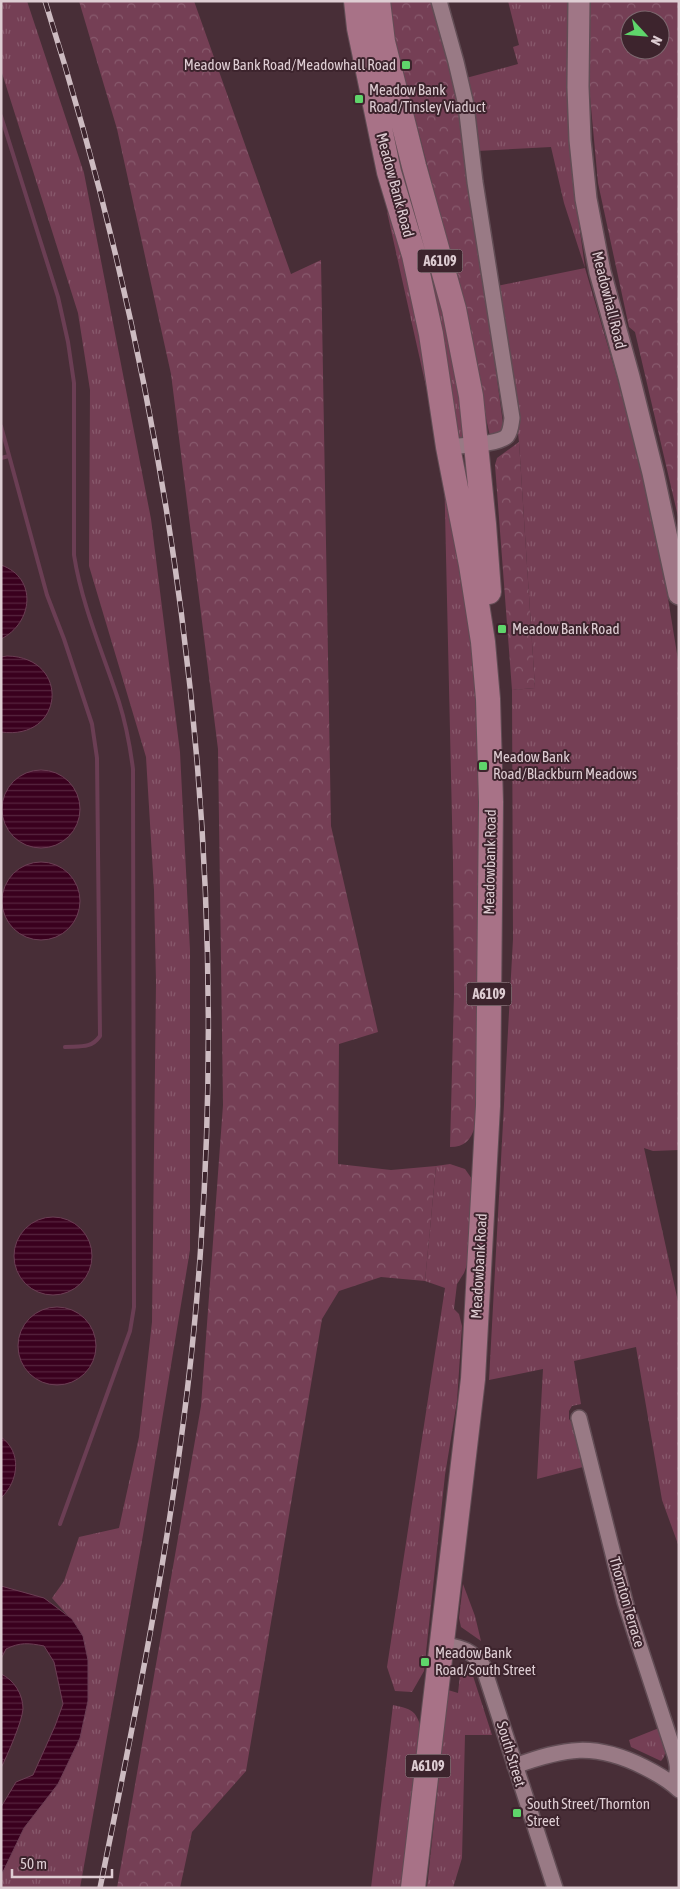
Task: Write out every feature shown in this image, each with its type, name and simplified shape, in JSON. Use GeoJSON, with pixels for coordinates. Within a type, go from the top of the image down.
{"type":"FeatureCollection","features":[{"type":"Feature","properties":{"kind":"main road","name":"Meadow Bank Road"},"geometry":{"type":"LineString","coordinates":[[356,1],[359,28],[389,172],[414,255],[431,334],[448,447],[471,565],[483,642]]}},
{"type":"Feature","properties":{"kind":"main road","name":"Meadow Bank Road"},"geometry":{"type":"LineString","coordinates":[[378,1],[383,42],[414,166],[454,309],[471,396],[489,589],[483,642]]}},
{"type":"Feature","properties":{"kind":"main road"},"geometry":{"type":"LineString","coordinates":[[389,172],[414,166]]}},
{"type":"Feature","properties":{"kind":"main road","name":"Meadowbank Road"},"geometry":{"type":"LineString","coordinates":[[414,1888],[473,1379],[488,1106],[491,802],[488,699],[483,642]]}},
{"type":"Feature","properties":{"kind":"street"},"geometry":{"type":"LineString","coordinates":[[439,1],[466,105],[475,182],[512,418],[511,429],[506,437],[497,441],[448,447]]}},
{"type":"Feature","properties":{"kind":"street","name":"Meadowhall Road"},"geometry":{"type":"LineString","coordinates":[[578,1],[580,132],[586,199],[600,272],[653,473],[679,594]]}},
{"type":"Feature","properties":{"kind":"street","name":"Thornton Terrace"},"geometry":{"type":"LineString","coordinates":[[579,1418],[626,1602],[675,1755],[678,1768],[676,1787]]}},
{"type":"Feature","properties":{"kind":"street","name":"South Street"},"geometry":{"type":"LineString","coordinates":[[442,1644],[468,1650],[477,1657],[483,1666],[555,1888]]}},
{"type":"Feature","properties":{"kind":"street"},"geometry":{"type":"LineString","coordinates":[[515,1766],[549,1754],[569,1750],[589,1750],[613,1754],[634,1762],[676,1787]]}},
{"type":"Feature","properties":{"kind":"green space"},"geometry":{"type":"Polygon","coordinates":[[[1,1],[27,1],[84,173],[151,519],[180,752],[190,950],[190,1250],[143,1535],[80,1888],[1,1888],[1,1875],[87,1673],[77,1626],[52,1598],[64,1581],[79,1537],[119,1528],[139,1437],[152,1322],[156,982],[154,890],[146,757],[89,566],[90,390],[78,313],[1,70],[1,1]]]}},
{"type":"Feature","properties":{"kind":"green space"},"geometry":{"type":"Polygon","coordinates":[[[79,1],[194,1],[291,274],[321,260],[331,826],[378,1032],[339,1044],[338,1164],[391,1170],[436,1166],[425,1281],[381,1277],[339,1291],[322,1319],[246,1771],[192,1832],[180,1888],[117,1888],[201,1406],[223,1105],[218,749],[171,374],[117,129],[79,1]]]}},
{"type":"Feature","properties":{"kind":"green space"},"geometry":{"type":"Polygon","coordinates":[[[388,1],[435,1],[457,81],[504,431],[490,436],[438,207],[388,14],[388,1]]]}},
{"type":"Feature","properties":{"kind":"green space"},"geometry":{"type":"Polygon","coordinates":[[[508,1],[567,1],[574,187],[585,268],[564,203],[551,147],[477,151],[466,78],[518,64],[513,47],[519,45],[508,1]]]}},
{"type":"Feature","properties":{"kind":"green space"},"geometry":{"type":"Polygon","coordinates":[[[589,1],[679,1],[679,521],[635,332],[629,327],[598,183],[587,64],[589,1]]]}},
{"type":"Feature","properties":{"kind":"green space"},"geometry":{"type":"Polygon","coordinates":[[[413,191],[440,291],[469,433],[463,439],[458,438],[405,195],[413,191]]]}},
{"type":"Feature","properties":{"kind":"green space"},"geometry":{"type":"Polygon","coordinates":[[[387,212],[394,219],[424,336],[470,617],[479,759],[482,863],[453,863],[444,467],[387,212]]]}},
{"type":"Feature","properties":{"kind":"green space"},"geometry":{"type":"Polygon","coordinates":[[[585,268],[621,391],[658,537],[679,666],[679,1150],[653,1151],[644,1148],[679,1306],[679,1547],[662,1500],[636,1347],[574,1361],[581,1404],[572,1406],[569,1411],[569,1419],[576,1428],[583,1467],[537,1479],[543,1369],[489,1380],[513,939],[512,690],[535,688],[519,442],[511,371],[497,286],[585,268]]]}},
{"type":"Feature","properties":{"kind":"green space"},"geometry":{"type":"Polygon","coordinates":[[[519,442],[535,688],[512,690],[495,465],[497,458],[519,442]]]}},
{"type":"Feature","properties":{"kind":"green space"},"geometry":{"type":"Polygon","coordinates":[[[453,863],[482,863],[475,1126],[467,1142],[460,1146],[450,1147],[454,994],[453,863]]]}},
{"type":"Feature","properties":{"kind":"green space"},"geometry":{"type":"Polygon","coordinates":[[[450,1164],[465,1169],[472,1179],[472,1251],[464,1273],[457,1284],[454,1309],[459,1314],[462,1326],[457,1401],[445,1475],[424,1671],[412,1692],[395,1691],[387,1667],[445,1288],[425,1281],[436,1166],[450,1164]]]}},
{"type":"Feature","properties":{"kind":"green space"},"geometry":{"type":"Polygon","coordinates":[[[463,1584],[475,1616],[481,1641],[461,1627],[459,1618],[463,1584]]]}},
{"type":"Feature","properties":{"kind":"green space"},"geometry":{"type":"Polygon","coordinates":[[[466,1671],[473,1676],[492,1735],[465,1735],[462,1858],[453,1888],[427,1888],[448,1690],[458,1693],[460,1675],[466,1671]]]}},
{"type":"Feature","properties":{"kind":"green space"},"geometry":{"type":"Polygon","coordinates":[[[393,1705],[412,1711],[417,1717],[421,1728],[404,1888],[371,1888],[393,1705]]]}},
{"type":"Feature","properties":{"kind":"green space"},"geometry":{"type":"Polygon","coordinates":[[[659,1728],[665,1750],[661,1761],[631,1747],[629,1740],[659,1728]]]}},
{"type":"Feature","properties":{"kind":"shaded area"},"geometry":{"type":"Polygon","coordinates":[[[1,565],[13,571],[21,580],[26,590],[27,601],[20,623],[12,632],[1,639],[1,565]]]}},
{"type":"Feature","properties":{"kind":"shaded area"},"geometry":{"type":"Polygon","coordinates":[[[7,656],[28,660],[42,670],[50,683],[52,698],[48,712],[38,724],[22,731],[1,732],[1,657],[7,656]]]}},
{"type":"Feature","properties":{"kind":"shaded area"},"geometry":{"type":"Polygon","coordinates":[[[41,770],[56,773],[69,781],[77,794],[80,809],[77,824],[69,837],[56,845],[41,848],[26,845],[13,837],[5,824],[2,809],[5,794],[13,781],[26,773],[41,770]]]}},
{"type":"Feature","properties":{"kind":"shaded area"},"geometry":{"type":"Polygon","coordinates":[[[41,862],[56,865],[69,873],[77,886],[80,901],[77,916],[69,929],[56,937],[41,940],[26,937],[13,929],[5,916],[2,901],[5,886],[13,873],[26,865],[41,862]]]}},
{"type":"Feature","properties":{"kind":"shaded area"},"geometry":{"type":"Polygon","coordinates":[[[53,1217],[68,1220],[81,1228],[89,1241],[92,1256],[89,1271],[81,1284],[68,1292],[53,1295],[38,1292],[25,1284],[17,1271],[14,1256],[17,1241],[25,1228],[38,1220],[53,1217]]]}},
{"type":"Feature","properties":{"kind":"shaded area"},"geometry":{"type":"Polygon","coordinates":[[[57,1307],[72,1310],[85,1318],[93,1331],[96,1346],[93,1361],[85,1374],[72,1382],[57,1385],[42,1382],[29,1374],[21,1361],[18,1346],[21,1331],[29,1318],[42,1310],[57,1307]]]}},
{"type":"Feature","properties":{"kind":"shaded area"},"geometry":{"type":"Polygon","coordinates":[[[1,1437],[12,1450],[16,1467],[12,1483],[1,1498],[1,1437]]]}},
{"type":"Feature","properties":{"kind":"shaded area"},"geometry":{"type":"Polygon","coordinates":[[[1,1586],[44,1598],[72,1619],[83,1636],[88,1660],[88,1701],[80,1738],[58,1784],[24,1828],[1,1876],[1,1807],[16,1782],[33,1775],[63,1704],[54,1662],[44,1646],[16,1645],[6,1649],[1,1659],[1,1586]]]}},
{"type":"Feature","properties":{"kind":"shaded area"},"geometry":{"type":"Polygon","coordinates":[[[1,1674],[17,1688],[23,1703],[23,1709],[17,1730],[1,1768],[1,1674]]]}},
{"type":"Feature","properties":{"kind":"waterway"},"geometry":{"type":"LineString","coordinates":[[1,116],[58,297],[68,342],[74,383],[74,555],[82,593],[121,710],[133,769],[134,1307],[130,1331],[60,1524]]}},
{"type":"Feature","properties":{"kind":"waterway"},"geometry":{"type":"LineString","coordinates":[[1,426],[47,595],[64,639],[92,724],[97,758],[100,1036],[89,1045],[65,1047]]}},
{"type":"Feature","properties":{"kind":"waterway"},"geometry":{"type":"LineString","coordinates":[[1,458],[9,456]]}},
{"type":"Feature","properties":{"kind":"railway"},"geometry":{"type":"LineString","coordinates":[[45,1],[89,152],[127,304],[158,459],[182,614],[198,771],[207,928],[208,1086],[201,1243],[185,1406],[162,1567],[148,1647],[100,1888]]}},
{"type":"Feature","properties":{"kind":"place","name":"Meadow Bank Road/Meadowhall Road"},"geometry":{"type":"Point","coordinates":[406,65]}},
{"type":"Feature","properties":{"kind":"place","name":"Meadow Bank Road/Tinsley Viaduct"},"geometry":{"type":"Point","coordinates":[359,99]}},
{"type":"Feature","properties":{"kind":"place","name":"Meadow Bank Road"},"geometry":{"type":"Point","coordinates":[502,629]}},
{"type":"Feature","properties":{"kind":"place","name":"Meadow Bank Road/Blackburn Meadows"},"geometry":{"type":"Point","coordinates":[483,766]}},
{"type":"Feature","properties":{"kind":"place","name":"Meadow Bank Road/South Street"},"geometry":{"type":"Point","coordinates":[425,1662]}},
{"type":"Feature","properties":{"kind":"place","name":"South Street/Thornton Street"},"geometry":{"type":"Point","coordinates":[517,1813]}}]}
